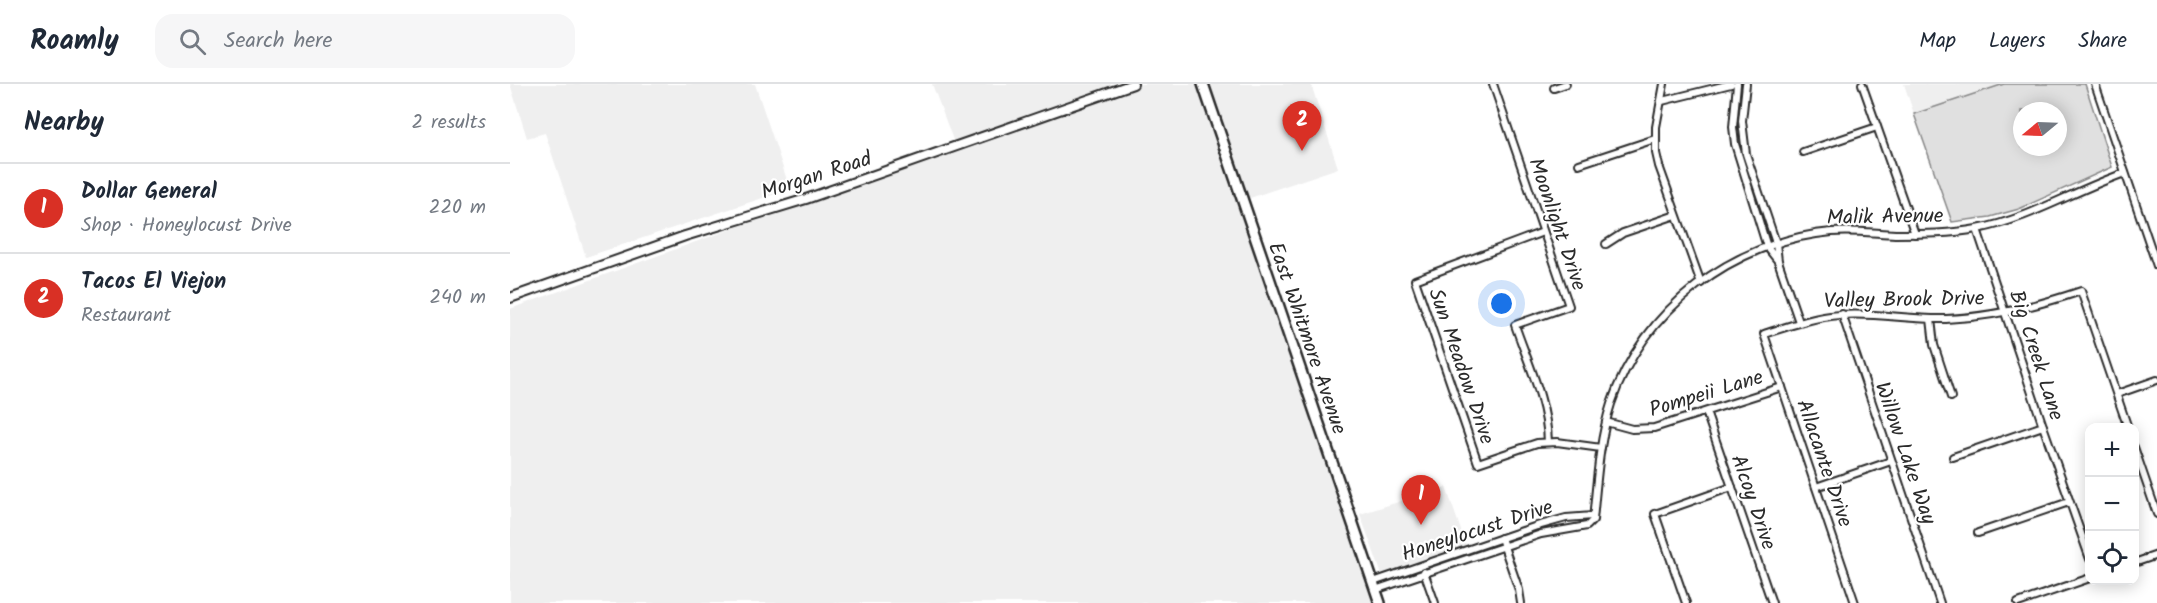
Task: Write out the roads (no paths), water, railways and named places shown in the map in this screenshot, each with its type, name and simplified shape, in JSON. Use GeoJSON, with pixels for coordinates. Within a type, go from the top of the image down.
{"type":"FeatureCollection","features":[{"type":"Feature","properties":{"kind":"main road","name":"East Whitmore Avenue"},"geometry":{"type":"LineString","coordinates":[[1203,84],[1380,603]]}},
{"type":"Feature","properties":{"kind":"street","name":"Morgan Road"},"geometry":{"type":"LineString","coordinates":[[510,298],[685,236],[806,199],[1133,84]]}},
{"type":"Feature","properties":{"kind":"street","name":"Moonlight Drive"},"geometry":{"type":"LineString","coordinates":[[1492,84],[1569,306],[1515,325],[1544,407],[1548,442]]}},
{"type":"Feature","properties":{"kind":"street"},"geometry":{"type":"LineString","coordinates":[[1554,88],[1566,84]]}},
{"type":"Feature","properties":{"kind":"street"},"geometry":{"type":"LineString","coordinates":[[1664,84],[1655,139],[1659,166],[1701,283]]}},
{"type":"Feature","properties":{"kind":"street"},"geometry":{"type":"LineString","coordinates":[[1662,101],[1731,84]]}},
{"type":"Feature","properties":{"kind":"street"},"geometry":{"type":"LineString","coordinates":[[1737,84],[1733,127],[1735,144],[1767,246],[1778,261]]}},
{"type":"Feature","properties":{"kind":"street"},"geometry":{"type":"LineString","coordinates":[[1746,84],[1742,121],[1746,154],[1776,243],[1778,261],[1799,322]]}},
{"type":"Feature","properties":{"kind":"street"},"geometry":{"type":"LineString","coordinates":[[1862,84],[1915,234]]}},
{"type":"Feature","properties":{"kind":"street"},"geometry":{"type":"LineString","coordinates":[[2095,84],[2157,266]]}},
{"type":"Feature","properties":{"kind":"street"},"geometry":{"type":"LineString","coordinates":[[1803,152],[1877,126]]}},
{"type":"Feature","properties":{"kind":"street"},"geometry":{"type":"LineString","coordinates":[[1579,164],[1655,139]]}},
{"type":"Feature","properties":{"kind":"street","name":"Malik Avenue"},"geometry":{"type":"LineString","coordinates":[[1593,518],[1605,422],[1618,384],[1639,346],[1670,307],[1732,262],[1776,243],[1833,232],[1934,234],[1977,229],[2028,215],[2096,183],[2125,173]]}},
{"type":"Feature","properties":{"kind":"street"},"geometry":{"type":"LineString","coordinates":[[1606,244],[1623,233],[1676,215]]}},
{"type":"Feature","properties":{"kind":"street","name":"Big Creek Lane"},"geometry":{"type":"LineString","coordinates":[[1977,229],[2085,545]]}},
{"type":"Feature","properties":{"kind":"street","name":"Sun Meadow Drive"},"geometry":{"type":"LineString","coordinates":[[1543,232],[1415,280],[1478,463],[1529,445],[1548,442]]}},
{"type":"Feature","properties":{"kind":"street","name":"Valley Brook Drive"},"geometry":{"type":"LineString","coordinates":[[1764,334],[1814,318],[1842,314],[1931,319],[2006,313],[2081,291],[2117,394]]}},
{"type":"Feature","properties":{"kind":"street","name":"Willow Lake Way"},"geometry":{"type":"LineString","coordinates":[[1842,314],[1940,603]]}},
{"type":"Feature","properties":{"kind":"street"},"geometry":{"type":"LineString","coordinates":[[1931,319],[1934,345],[1951,397]]}},
{"type":"Feature","properties":{"kind":"street","name":"Allacante Drive"},"geometry":{"type":"LineString","coordinates":[[1764,334],[1855,603]]}},
{"type":"Feature","properties":{"kind":"street"},"geometry":{"type":"LineString","coordinates":[[2126,423],[2117,394],[2157,380]]}},
{"type":"Feature","properties":{"kind":"street","name":"Pompeii Lane"},"geometry":{"type":"LineString","coordinates":[[1605,422],[1632,429],[1664,426],[1782,387]]}},
{"type":"Feature","properties":{"kind":"street","name":"Alcoy Drive"},"geometry":{"type":"LineString","coordinates":[[1706,412],[1772,603]]}},
{"type":"Feature","properties":{"kind":"street"},"geometry":{"type":"LineString","coordinates":[[1953,457],[2043,426]]}},
{"type":"Feature","properties":{"kind":"street"},"geometry":{"type":"LineString","coordinates":[[1548,442],[1601,448]]}},
{"type":"Feature","properties":{"kind":"street"},"geometry":{"type":"LineString","coordinates":[[1816,487],[1891,461]]}},
{"type":"Feature","properties":{"kind":"street"},"geometry":{"type":"LineString","coordinates":[[2139,462],[2157,514]]}},
{"type":"Feature","properties":{"kind":"street"},"geometry":{"type":"LineString","coordinates":[[1686,603],[1655,514],[1732,487]]}},
{"type":"Feature","properties":{"kind":"street"},"geometry":{"type":"LineString","coordinates":[[1978,533],[2069,502]]}},
{"type":"Feature","properties":{"kind":"street","name":"Honeylocust Drive"},"geometry":{"type":"LineString","coordinates":[[1374,586],[1501,538],[1566,518],[1593,518]]}},
{"type":"Feature","properties":{"kind":"street","name":"Honeylocust Drive"},"geometry":{"type":"LineString","coordinates":[[1374,586],[1425,574],[1557,530],[1587,526],[1593,518]]}},
{"type":"Feature","properties":{"kind":"street"},"geometry":{"type":"LineString","coordinates":[[1501,538],[1521,603]]}},
{"type":"Feature","properties":{"kind":"street"},"geometry":{"type":"LineString","coordinates":[[2139,561],[2157,555]]}},
{"type":"Feature","properties":{"kind":"street"},"geometry":{"type":"LineString","coordinates":[[1422,566],[1435,603]]}},
{"type":"Feature","properties":{"kind":"street"},"geometry":{"type":"LineString","coordinates":[[2018,603],[2085,580]]}},
{"type":"Feature","properties":{"kind":"place","name":"Tacos El Viejon"},"geometry":{"type":"Point","coordinates":[1302,151]}},
{"type":"Feature","properties":{"kind":"place","name":"Dollar General"},"geometry":{"type":"Point","coordinates":[1421,525]}}]}
